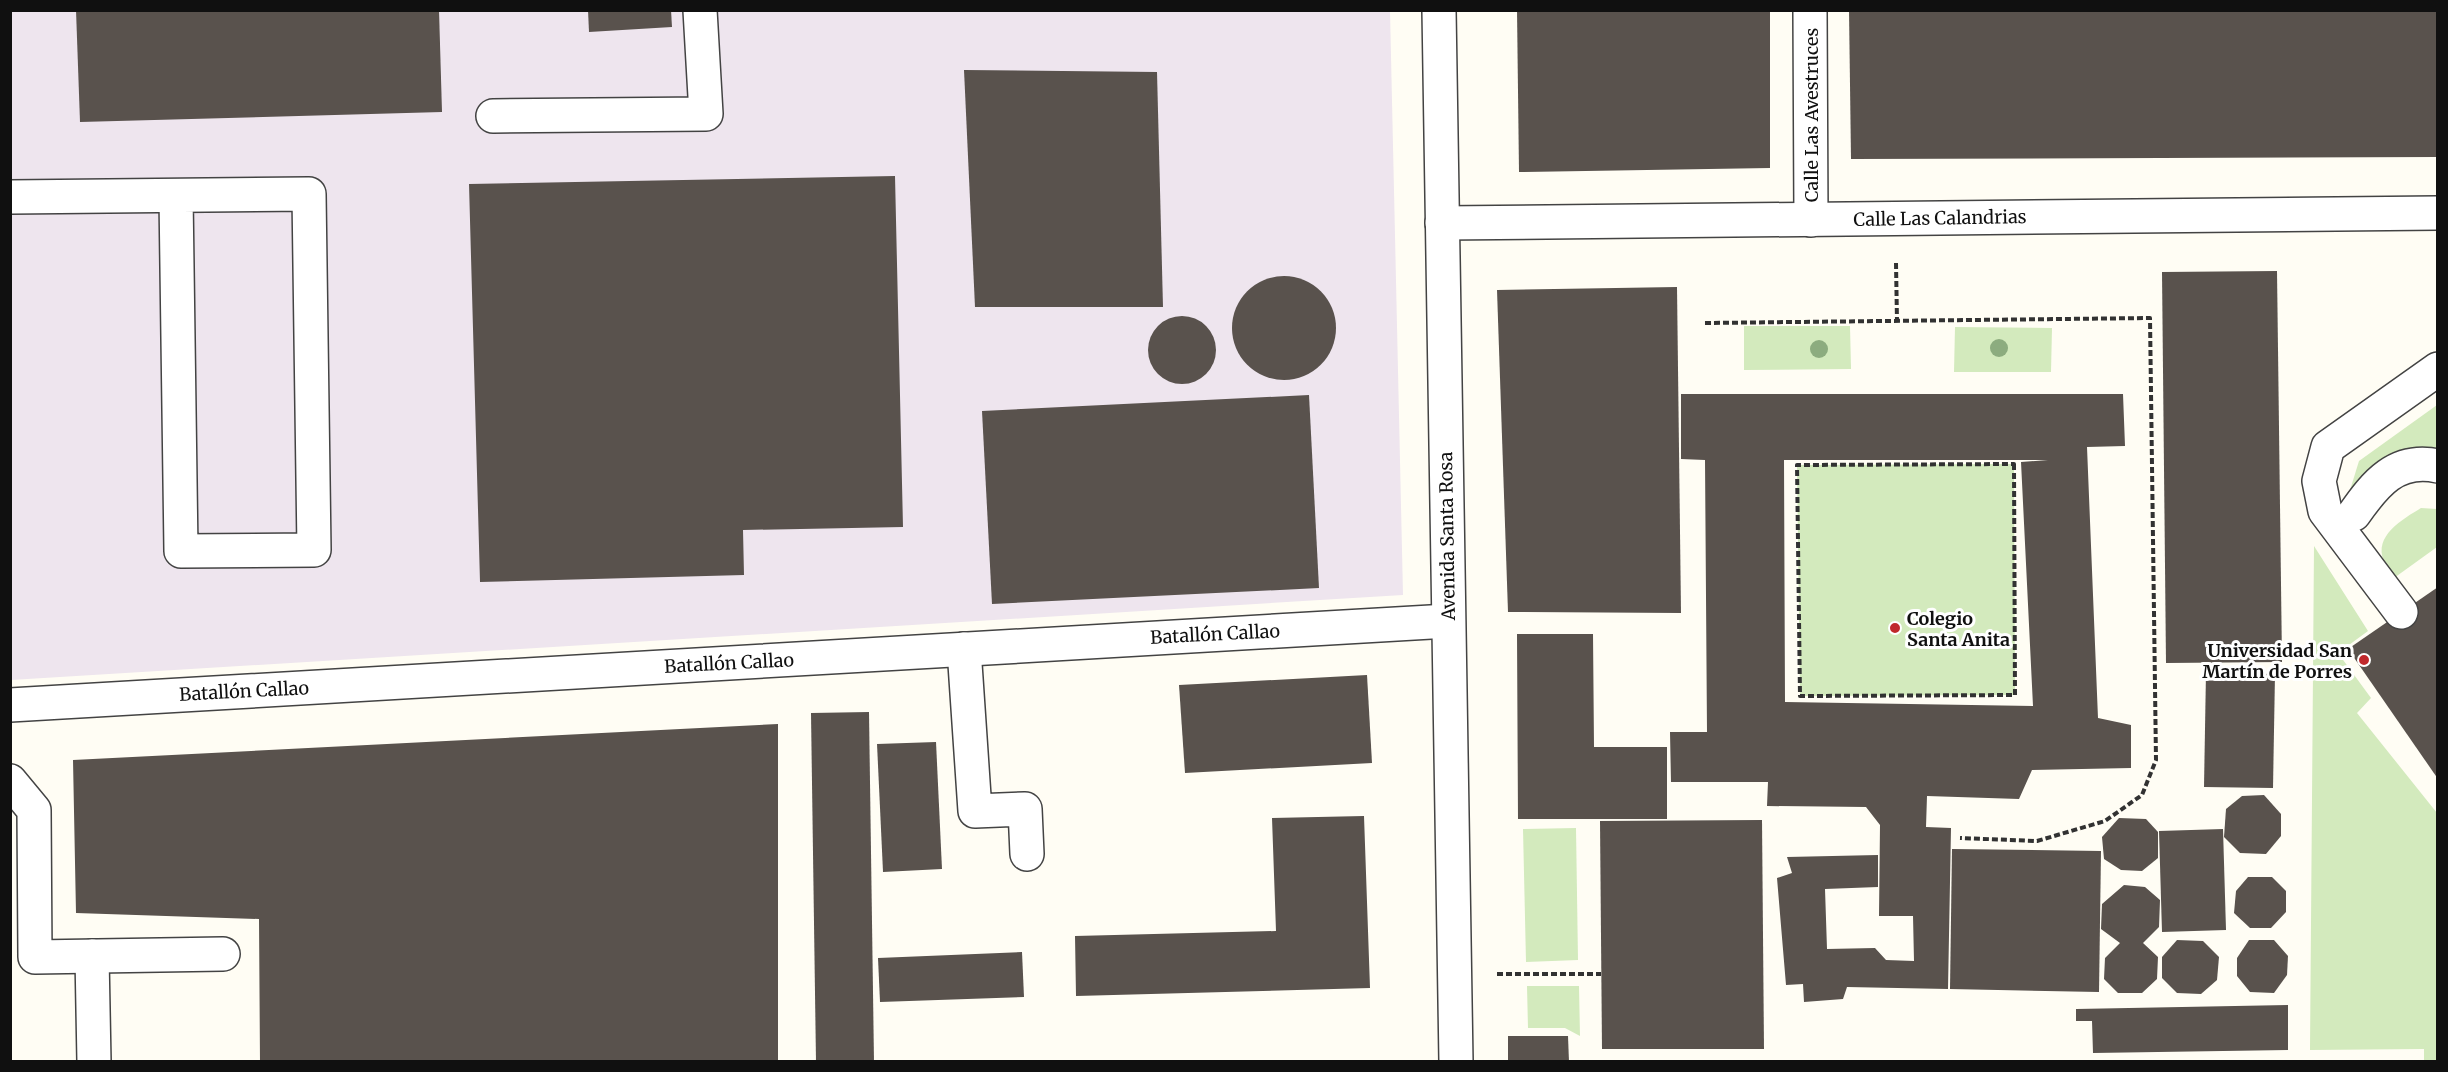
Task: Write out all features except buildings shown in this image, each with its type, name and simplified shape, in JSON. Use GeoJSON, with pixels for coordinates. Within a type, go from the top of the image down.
{"type":"FeatureCollection","features":[{"type":"Feature","properties":{"kind":"street"},"geometry":{"type":"LineString","coordinates":[[493,116],[706,114],[700,10]]}},
{"type":"Feature","properties":{"kind":"street","name":"Avenida Santa Rosa"},"geometry":{"type":"LineString","coordinates":[[1439,10],[1456,1062]]}},
{"type":"Feature","properties":{"kind":"street","name":"Calle Las Avestruces"},"geometry":{"type":"LineString","coordinates":[[1810,10],[1811,220]]}},
{"type":"Feature","properties":{"kind":"street"},"geometry":{"type":"LineString","coordinates":[[10,197],[309,194],[314,550],[180,551],[176,196]]}},
{"type":"Feature","properties":{"kind":"street","name":"Calle Las Calandrias"},"geometry":{"type":"LineString","coordinates":[[1442,223],[2438,213]]}},
{"type":"Feature","properties":{"kind":"street"},"geometry":{"type":"LineString","coordinates":[[2401,612],[2319,481],[2328,447],[2438,369]]}},
{"type":"Feature","properties":{"kind":"street"},"geometry":{"type":"LineString","coordinates":[[2339,513],[2368,494],[2383,478],[2404,467],[2427,464],[2438,466]]}},
{"type":"Feature","properties":{"kind":"street","name":"Batallón Callao"},"geometry":{"type":"LineString","coordinates":[[10,705],[1448,621]]}},
{"type":"Feature","properties":{"kind":"street"},"geometry":{"type":"LineString","coordinates":[[964,649],[975,811],[1025,809],[1027,854]]}},
{"type":"Feature","properties":{"kind":"street"},"geometry":{"type":"LineString","coordinates":[[10,781],[34,810],[35,957],[223,954]]}},
{"type":"Feature","properties":{"kind":"street"},"geometry":{"type":"LineString","coordinates":[[92,956],[94,1062]]}},
{"type":"Feature","properties":{"kind":"path"},"geometry":{"type":"LineString","coordinates":[[1896,263],[1897,321]]}},
{"type":"Feature","properties":{"kind":"path"},"geometry":{"type":"LineString","coordinates":[[1705,323],[2150,318],[2156,760],[2142,795],[2105,821],[2037,841],[1960,838]]}},
{"type":"Feature","properties":{"kind":"path"},"geometry":{"type":"LineString","coordinates":[[2014,464],[2015,695],[1800,696],[1797,465],[2014,464]]}},
{"type":"Feature","properties":{"kind":"path"},"geometry":{"type":"LineString","coordinates":[[1497,974],[1601,974]]}},
{"type":"Feature","properties":{"kind":"shaded area"},"geometry":{"type":"Polygon","coordinates":[[[11,11],[1390,11],[1403,595],[11,680],[11,11]]]}},
{"type":"Feature","properties":{"kind":"green space"},"geometry":{"type":"Polygon","coordinates":[[[1744,326],[1850,326],[1851,369],[1744,370],[1744,326]]]}},
{"type":"Feature","properties":{"kind":"green space"},"geometry":{"type":"Polygon","coordinates":[[[1955,327],[2052,328],[2051,372],[1954,372],[1955,327]]]}},
{"type":"Feature","properties":{"kind":"green space"},"geometry":{"type":"Polygon","coordinates":[[[2437,405],[2437,458],[2346,503],[2359,461],[2437,405]]]}},
{"type":"Feature","properties":{"kind":"green space"},"geometry":{"type":"Polygon","coordinates":[[[2014,464],[2015,695],[1800,696],[1797,465],[2014,464]]]}},
{"type":"Feature","properties":{"kind":"green space"},"geometry":{"type":"Polygon","coordinates":[[[2421,508],[2437,509],[2437,547],[2394,578],[2384,561],[2382,552],[2386,536],[2398,523],[2421,508]]]}},
{"type":"Feature","properties":{"kind":"green space"},"geometry":{"type":"Polygon","coordinates":[[[2314,546],[2368,631],[2338,653],[2371,698],[2357,713],[2437,813],[2437,1061],[2424,1061],[2424,1049],[2310,1050],[2314,546]]]}},
{"type":"Feature","properties":{"kind":"green space"},"geometry":{"type":"Polygon","coordinates":[[[1576,828],[1578,960],[1526,962],[1523,829],[1576,828]]]}},
{"type":"Feature","properties":{"kind":"green space"},"geometry":{"type":"Polygon","coordinates":[[[1527,986],[1579,986],[1580,1036],[1565,1028],[1528,1028],[1527,986]]]}},
{"type":"Feature","properties":{"kind":"place","name":"Colegio Santa Anita"},"geometry":{"type":"Point","coordinates":[1895,628]}},
{"type":"Feature","properties":{"kind":"place","name":"Universidad San Martín de Porres"},"geometry":{"type":"Point","coordinates":[2364,660]}}]}
